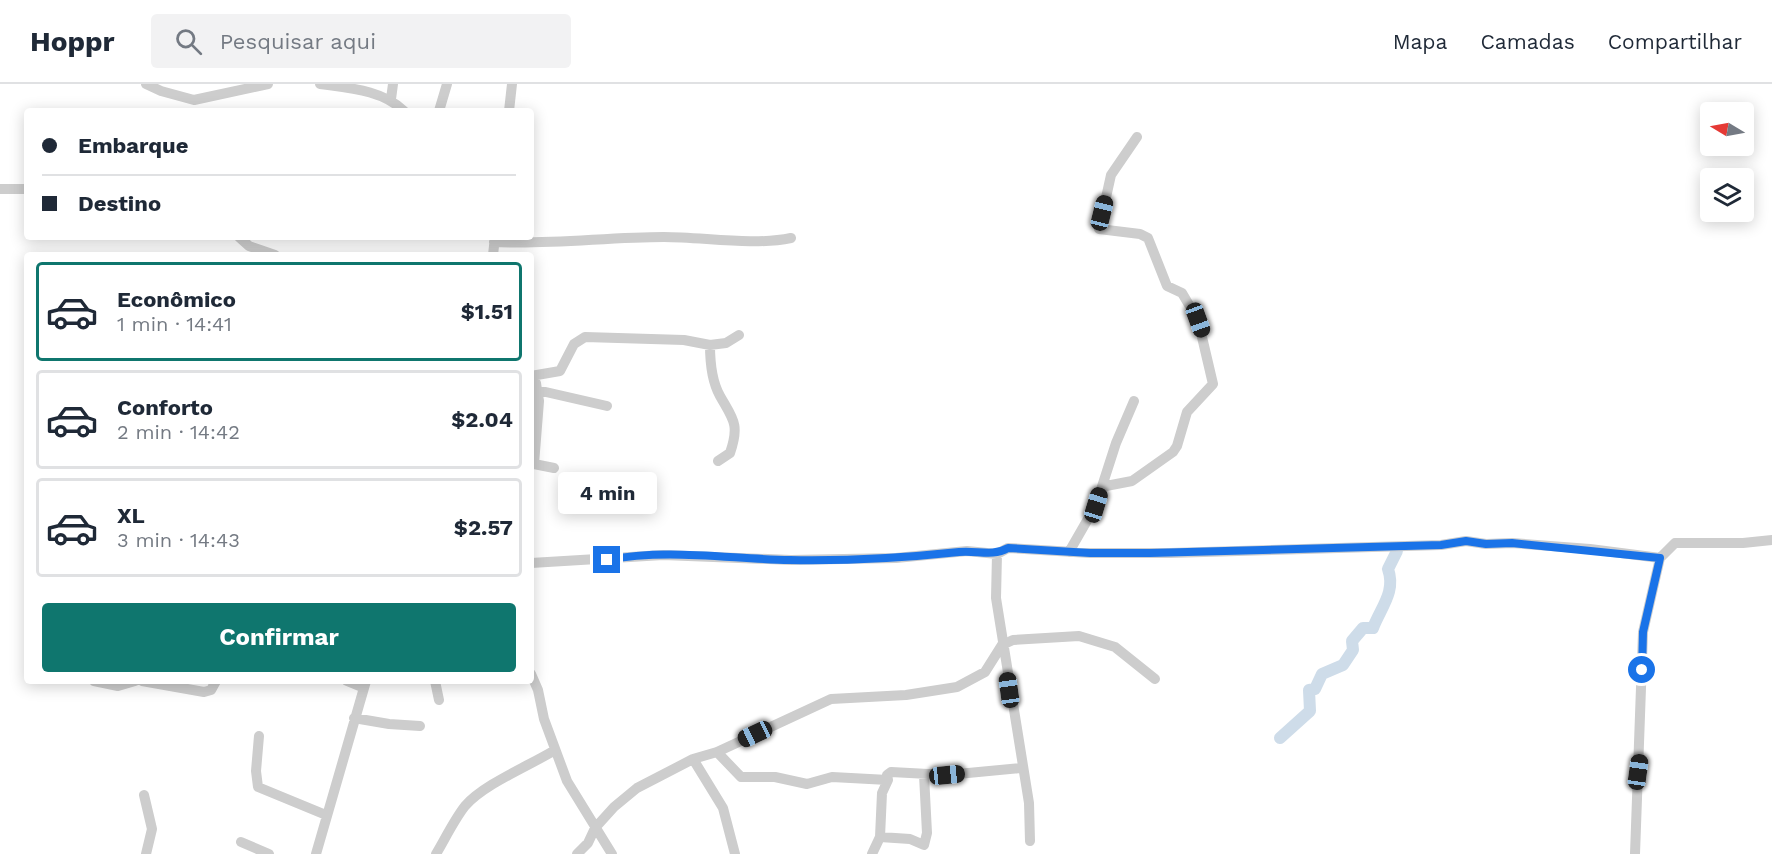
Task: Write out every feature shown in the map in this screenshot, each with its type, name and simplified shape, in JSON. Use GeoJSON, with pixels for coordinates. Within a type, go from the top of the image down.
{"type":"FeatureCollection","features":[{"type":"Feature","properties":{"kind":"street"},"geometry":{"type":"LineString","coordinates":[[146,84],[161,91],[194,100],[268,84]]}},
{"type":"Feature","properties":{"kind":"street"},"geometry":{"type":"LineString","coordinates":[[320,84],[342,85],[391,99],[401,108]]}},
{"type":"Feature","properties":{"kind":"street"},"geometry":{"type":"LineString","coordinates":[[391,99],[393,84]]}},
{"type":"Feature","properties":{"kind":"street"},"geometry":{"type":"LineString","coordinates":[[440,108],[447,84]]}},
{"type":"Feature","properties":{"kind":"street"},"geometry":{"type":"LineString","coordinates":[[509,108],[512,84]]}},
{"type":"Feature","properties":{"kind":"street"},"geometry":{"type":"LineString","coordinates":[[1100,491],[1106,486],[1132,481],[1173,452],[1178,446],[1187,412],[1213,384],[1198,320],[1182,293],[1167,286],[1148,238],[1140,234],[1099,229],[1112,175],[1137,137]]}},
{"type":"Feature","properties":{"kind":"street"},"geometry":{"type":"LineString","coordinates":[[0,189],[24,189]]}},
{"type":"Feature","properties":{"kind":"street"},"geometry":{"type":"LineString","coordinates":[[504,240],[540,244],[647,238],[768,241],[791,238]]}},
{"type":"Feature","properties":{"kind":"street"},"geometry":{"type":"LineString","coordinates":[[242,240],[249,246],[266,252]]}},
{"type":"Feature","properties":{"kind":"street"},"geometry":{"type":"LineString","coordinates":[[534,376],[560,371],[574,344],[585,337],[684,340],[710,345],[726,343],[739,335]]}},
{"type":"Feature","properties":{"kind":"street"},"geometry":{"type":"LineString","coordinates":[[710,345],[710,366],[719,395],[732,413],[736,432],[730,453],[718,461]]}},
{"type":"Feature","properties":{"kind":"street"},"geometry":{"type":"LineString","coordinates":[[534,382],[539,401],[534,451]]}},
{"type":"Feature","properties":{"kind":"street"},"geometry":{"type":"LineString","coordinates":[[537,390],[607,406]]}},
{"type":"Feature","properties":{"kind":"street"},"geometry":{"type":"LineString","coordinates":[[1069,552],[1096,505],[1116,442],[1134,400]]}},
{"type":"Feature","properties":{"kind":"street"},"geometry":{"type":"LineString","coordinates":[[534,462],[538,467],[554,468]]}},
{"type":"Feature","properties":{"kind":"street"},"geometry":{"type":"LineString","coordinates":[[1635,854],[1643,632],[1660,558],[1675,543],[1743,543],[1772,540]]}},
{"type":"Feature","properties":{"kind":"street"},"geometry":{"type":"LineString","coordinates":[[534,563],[663,555],[791,560],[896,558],[967,551],[997,554],[1008,548],[1069,552],[1289,550],[1441,545],[1466,541],[1590,549],[1660,558]]}},
{"type":"Feature","properties":{"kind":"street"},"geometry":{"type":"LineString","coordinates":[[997,554],[996,598],[1021,768],[1029,803],[1030,841]]}},
{"type":"Feature","properties":{"kind":"street"},"geometry":{"type":"LineString","coordinates":[[577,854],[588,843],[595,828],[637,788],[693,759],[717,752],[831,699],[906,695],[957,687],[985,672],[1002,645],[1013,640],[1079,636],[1114,647],[1155,680]]}},
{"type":"Feature","properties":{"kind":"street"},"geometry":{"type":"LineString","coordinates":[[108,684],[118,686],[125,684]]}},
{"type":"Feature","properties":{"kind":"street"},"geometry":{"type":"LineString","coordinates":[[159,684],[204,692],[211,690],[214,684]]}},
{"type":"Feature","properties":{"kind":"street"},"geometry":{"type":"LineString","coordinates":[[316,854],[365,684]]}},
{"type":"Feature","properties":{"kind":"street"},"geometry":{"type":"LineString","coordinates":[[436,684],[439,700]]}},
{"type":"Feature","properties":{"kind":"street"},"geometry":{"type":"LineString","coordinates":[[534,684],[567,781],[612,854]]}},
{"type":"Feature","properties":{"kind":"street"},"geometry":{"type":"LineString","coordinates":[[354,718],[420,726]]}},
{"type":"Feature","properties":{"kind":"street"},"geometry":{"type":"LineString","coordinates":[[259,736],[256,771],[258,787],[326,815]]}},
{"type":"Feature","properties":{"kind":"street"},"geometry":{"type":"LineString","coordinates":[[436,854],[471,801],[494,783],[523,770],[555,750]]}},
{"type":"Feature","properties":{"kind":"street"},"geometry":{"type":"LineString","coordinates":[[717,752],[741,777],[775,777],[807,784],[832,777],[888,780]]}},
{"type":"Feature","properties":{"kind":"street"},"geometry":{"type":"LineString","coordinates":[[693,759],[723,808],[735,854]]}},
{"type":"Feature","properties":{"kind":"street"},"geometry":{"type":"LineString","coordinates":[[873,854],[880,837],[882,793],[888,780],[887,775],[891,772],[947,775],[1021,768]]}},
{"type":"Feature","properties":{"kind":"street"},"geometry":{"type":"LineString","coordinates":[[880,837],[910,838],[924,845],[927,833],[924,775]]}},
{"type":"Feature","properties":{"kind":"street"},"geometry":{"type":"LineString","coordinates":[[144,795],[152,829],[146,854]]}},
{"type":"Feature","properties":{"kind":"street"},"geometry":{"type":"LineString","coordinates":[[242,842],[269,854]]}},
{"type":"Feature","properties":{"kind":"waterway"},"geometry":{"type":"LineString","coordinates":[[1280,738],[1310,711],[1309,690],[1315,689],[1322,674],[1343,665],[1353,650],[1352,641],[1363,628],[1373,628],[1389,592],[1388,569],[1397,551]]}},
{"type":"Feature","properties":{"kind":"route"},"geometry":{"type":"LineString","coordinates":[[607,560],[624,556],[663,555],[791,560],[896,558],[967,551],[997,554],[1008,548],[1090,553],[1170,553],[1254,549],[1409,547],[1466,541],[1590,549],[1660,558],[1654,575],[1643,632],[1642,670]]}}]}
